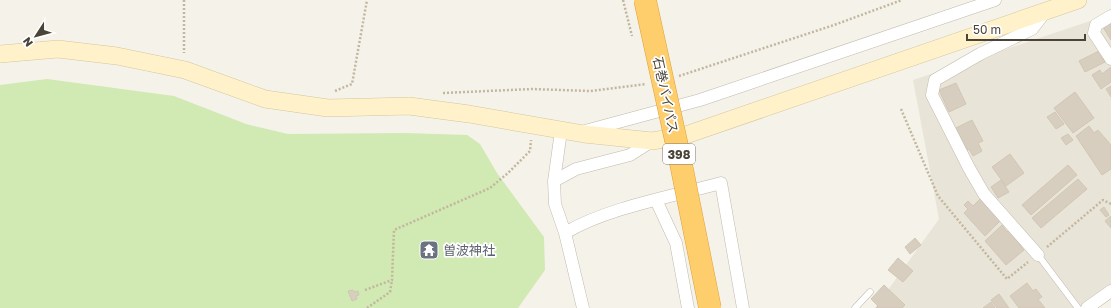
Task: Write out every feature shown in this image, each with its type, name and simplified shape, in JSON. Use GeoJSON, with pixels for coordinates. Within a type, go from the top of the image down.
{"type":"FeatureCollection","features":[{"type":"Feature","properties":{"kind":"highway","name":"石巻バイパス"},"geometry":{"type":"LineString","coordinates":[[645,0],[710,308]]}},
{"type":"Feature","properties":{"kind":"street"},"geometry":{"type":"LineString","coordinates":[[569,132],[700,100],[995,0]]}},
{"type":"Feature","properties":{"kind":"street"},"geometry":{"type":"LineString","coordinates":[[0,54],[58,49],[117,56],[185,70],[265,99],[328,108],[409,106],[469,114],[569,132],[652,141],[683,136],[1078,0]]}},
{"type":"Feature","properties":{"kind":"street"},"geometry":{"type":"LineString","coordinates":[[1038,255],[984,194],[932,95],[936,80],[980,54],[1032,29],[1046,11]]}},
{"type":"Feature","properties":{"kind":"street"},"geometry":{"type":"LineString","coordinates":[[1111,16],[1096,25],[1094,33],[1111,59]]}},
{"type":"Feature","properties":{"kind":"street"},"geometry":{"type":"LineString","coordinates":[[569,132],[554,181],[554,204],[565,233],[583,308]]}},
{"type":"Feature","properties":{"kind":"street"},"geometry":{"type":"LineString","coordinates":[[554,181],[576,169],[630,155],[652,141]]}},
{"type":"Feature","properties":{"kind":"street"},"geometry":{"type":"LineString","coordinates":[[565,233],[577,226],[606,215],[721,183],[743,308]]}},
{"type":"Feature","properties":{"kind":"street"},"geometry":{"type":"LineString","coordinates":[[656,200],[676,243],[688,308]]}},
{"type":"Feature","properties":{"kind":"street"},"geometry":{"type":"LineString","coordinates":[[1087,308],[1111,291]]}},
{"type":"Feature","properties":{"kind":"lane"},"geometry":{"type":"LineString","coordinates":[[1038,255],[1078,308]]}},
{"type":"Feature","properties":{"kind":"lane"},"geometry":{"type":"LineString","coordinates":[[855,308],[870,292]]}},
{"type":"Feature","properties":{"kind":"path"},"geometry":{"type":"LineString","coordinates":[[184,0],[185,70]]}},
{"type":"Feature","properties":{"kind":"path"},"geometry":{"type":"LineString","coordinates":[[309,105],[318,97],[352,84],[367,0]]}},
{"type":"Feature","properties":{"kind":"path"},"geometry":{"type":"LineString","coordinates":[[367,308],[390,292],[392,280],[394,230],[490,188],[508,173],[530,151],[532,126]]}},
{"type":"Feature","properties":{"kind":"path"},"geometry":{"type":"LineString","coordinates":[[365,290],[392,280]]}},
{"type":"Feature","properties":{"kind":"shaded area"},"geometry":{"type":"Polygon","coordinates":[[[1111,14],[1111,284],[1081,308],[875,308],[939,219],[913,80],[1111,14]]]}},
{"type":"Feature","properties":{"kind":"green space"},"geometry":{"type":"Polygon","coordinates":[[[47,79],[174,96],[246,124],[288,134],[405,133],[467,135],[480,144],[497,173],[544,237],[545,270],[518,308],[0,308],[0,85],[47,79]]]}},
{"type":"Feature","properties":{"kind":"building"},"geometry":{"type":"Polygon","coordinates":[[[1111,21],[1111,40],[1101,24],[1111,21]]]}},
{"type":"Feature","properties":{"kind":"building"},"geometry":{"type":"Polygon","coordinates":[[[1099,51],[1105,62],[1085,72],[1079,61],[1099,51]]]}},
{"type":"Feature","properties":{"kind":"building"},"geometry":{"type":"Polygon","coordinates":[[[1111,67],[1111,82],[1101,89],[1092,75],[1100,70],[1102,74],[1111,67]]]}},
{"type":"Feature","properties":{"kind":"building"},"geometry":{"type":"Polygon","coordinates":[[[956,83],[966,104],[949,112],[939,90],[956,83]]]}},
{"type":"Feature","properties":{"kind":"building"},"geometry":{"type":"Polygon","coordinates":[[[1111,86],[1111,97],[1106,89],[1111,86]]]}},
{"type":"Feature","properties":{"kind":"building"},"geometry":{"type":"Polygon","coordinates":[[[1075,92],[1094,118],[1073,133],[1054,108],[1075,92]]]}},
{"type":"Feature","properties":{"kind":"building"},"geometry":{"type":"Polygon","coordinates":[[[1055,112],[1064,124],[1056,129],[1047,117],[1055,112]]]}},
{"type":"Feature","properties":{"kind":"building"},"geometry":{"type":"Polygon","coordinates":[[[972,120],[983,141],[978,143],[982,151],[973,156],[969,149],[967,150],[956,128],[972,120]]]}},
{"type":"Feature","properties":{"kind":"building"},"geometry":{"type":"Polygon","coordinates":[[[1089,126],[1094,133],[1098,130],[1111,145],[1111,169],[1102,175],[1076,136],[1089,126]]]}},
{"type":"Feature","properties":{"kind":"building"},"geometry":{"type":"Polygon","coordinates":[[[1068,134],[1073,140],[1066,145],[1061,138],[1068,134]]]}},
{"type":"Feature","properties":{"kind":"building"},"geometry":{"type":"Polygon","coordinates":[[[1010,154],[1024,173],[1006,186],[992,167],[1010,154]]]}},
{"type":"Feature","properties":{"kind":"building"},"geometry":{"type":"Polygon","coordinates":[[[1068,165],[1077,175],[1031,215],[1022,205],[1068,165]]]}},
{"type":"Feature","properties":{"kind":"building"},"geometry":{"type":"Polygon","coordinates":[[[1078,179],[1087,189],[1041,228],[1032,218],[1078,179]]]}},
{"type":"Feature","properties":{"kind":"building"},"geometry":{"type":"Polygon","coordinates":[[[1001,180],[1009,192],[998,198],[991,187],[1001,180]]]}},
{"type":"Feature","properties":{"kind":"building"},"geometry":{"type":"Polygon","coordinates":[[[980,199],[1000,221],[985,236],[964,213],[968,209],[964,205],[968,201],[973,206],[980,199]]]}},
{"type":"Feature","properties":{"kind":"building"},"geometry":{"type":"Polygon","coordinates":[[[1104,207],[1109,215],[1106,217],[1100,210],[1104,207]]]}},
{"type":"Feature","properties":{"kind":"building"},"geometry":{"type":"Polygon","coordinates":[[[1111,216],[1111,228],[1105,221],[1111,216]]]}},
{"type":"Feature","properties":{"kind":"building"},"geometry":{"type":"Polygon","coordinates":[[[1002,225],[1007,232],[1010,229],[1016,237],[1014,238],[1024,250],[1006,265],[985,241],[1002,225]]]}},
{"type":"Feature","properties":{"kind":"building"},"geometry":{"type":"Polygon","coordinates":[[[915,238],[921,245],[910,254],[905,247],[915,238]]]}},
{"type":"Feature","properties":{"kind":"building"},"geometry":{"type":"Polygon","coordinates":[[[898,258],[913,271],[903,282],[888,270],[898,258]]]}},
{"type":"Feature","properties":{"kind":"building"},"geometry":{"type":"Polygon","coordinates":[[[1027,283],[1033,291],[1036,289],[1042,297],[1038,299],[1045,308],[1019,308],[1010,296],[1027,283]]]}},
{"type":"Feature","properties":{"kind":"building"},"geometry":{"type":"Polygon","coordinates":[[[884,285],[905,305],[902,308],[876,308],[878,306],[871,299],[884,285]]]}},
{"type":"Feature","properties":{"kind":"building"},"geometry":{"type":"Polygon","coordinates":[[[353,290],[354,292],[358,291],[359,295],[356,296],[357,299],[352,301],[348,291],[353,290]]]}},
{"type":"Feature","properties":{"kind":"building"},"geometry":{"type":"Polygon","coordinates":[[[999,294],[1009,308],[997,308],[991,300],[999,294]]]}},
{"type":"Feature","properties":{"kind":"building"},"geometry":{"type":"Polygon","coordinates":[[[991,302],[995,308],[983,308],[991,302]]]}},
{"type":"Feature","properties":{"kind":"place","name":"曽波神社"},"geometry":{"type":"Point","coordinates":[429,250]}}]}
